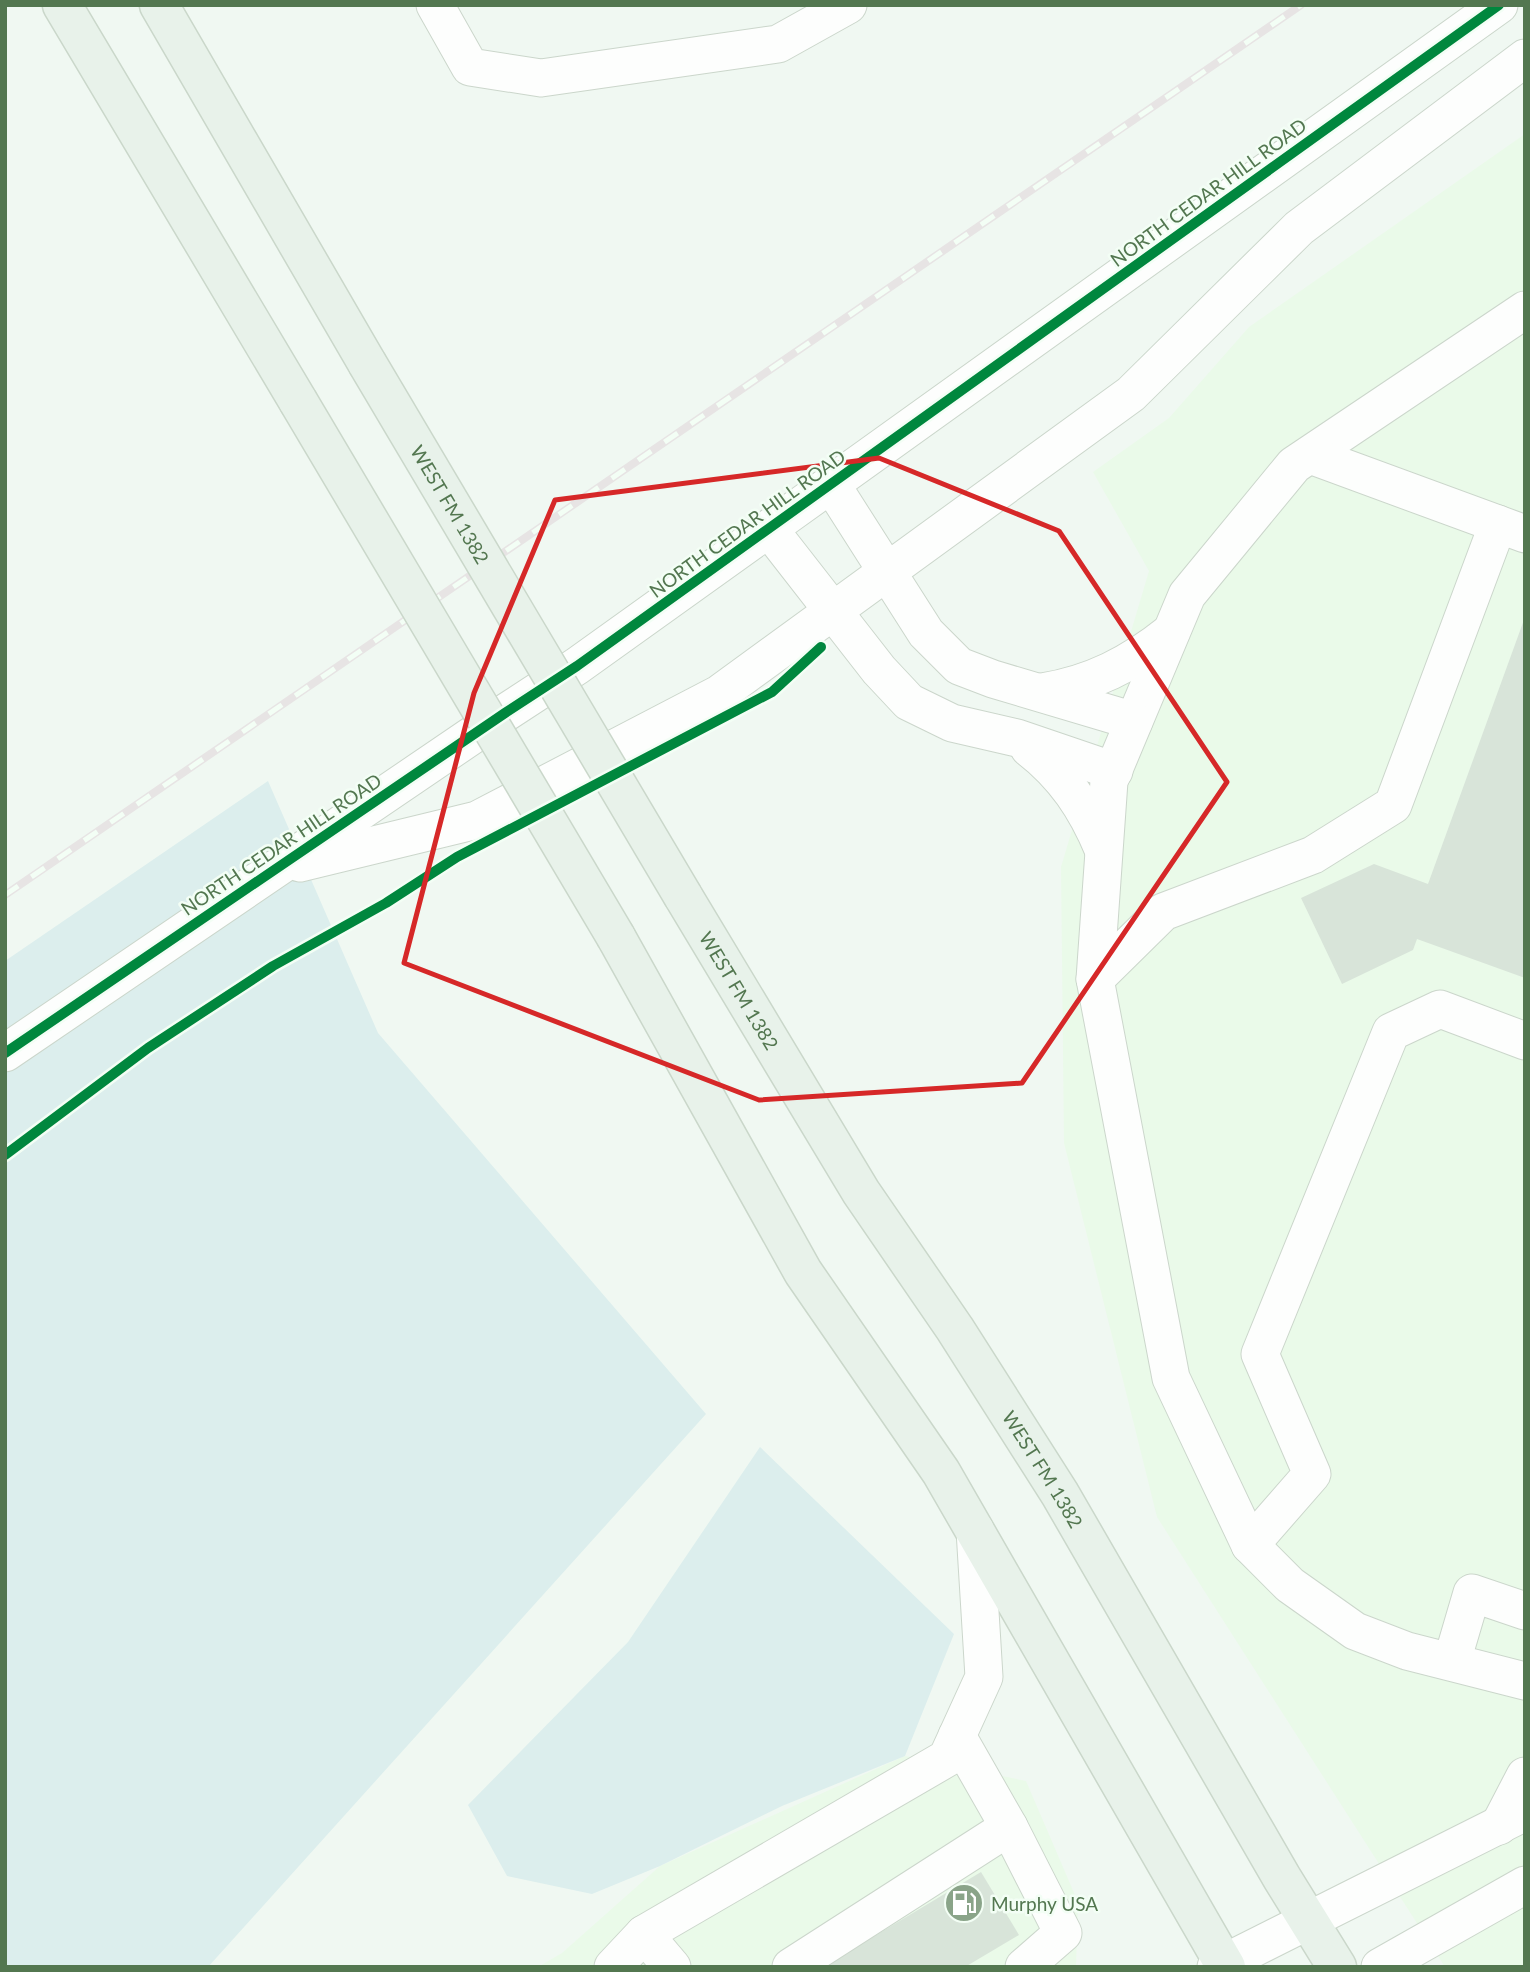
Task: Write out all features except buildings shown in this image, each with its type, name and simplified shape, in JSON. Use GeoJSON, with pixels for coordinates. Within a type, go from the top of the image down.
{"type":"FeatureCollection","features":[{"type":"Feature","properties":{"kind":"main road"},"geometry":{"type":"LineString","coordinates":[[62,5],[616,937],[803,1272],[941,1472],[1222,1966]]}},
{"type":"Feature","properties":{"kind":"main road","name":"WEST FM 1382"},"geometry":{"type":"LineString","coordinates":[[159,5],[367,363],[683,896],[861,1192],[955,1329],[1060,1494],[1275,1866],[1337,1967]]}},
{"type":"Feature","properties":{"kind":"street"},"geometry":{"type":"LineString","coordinates":[[435,5],[470,67],[541,78],[778,44],[848,5]]}},
{"type":"Feature","properties":{"kind":"street","name":"NORTH CEDAR HILL ROAD"},"geometry":{"type":"LineString","coordinates":[[5,1053],[577,666],[1499,5]]}},
{"type":"Feature","properties":{"kind":"street","name":"NORTH CEDAR HILL ROAD"},"geometry":{"type":"LineString","coordinates":[[277,869],[477,820],[719,694],[1131,394],[1298,228],[1525,58]]}},
{"type":"Feature","properties":{"kind":"street"},"geometry":{"type":"LineString","coordinates":[[1525,310],[1294,465],[1188,595],[1109,782],[1095,979],[1171,1378],[1250,1545],[1290,1586],[1355,1631],[1407,1651],[1525,1681]]}},
{"type":"Feature","properties":{"kind":"street"},"geometry":{"type":"LineString","coordinates":[[1095,979],[1163,912],[1313,855],[1393,806],[1511,529],[1310,455]]}},
{"type":"Feature","properties":{"kind":"street"},"geometry":{"type":"LineString","coordinates":[[831,484],[926,634],[959,666],[1038,693],[1135,721]]}},
{"type":"Feature","properties":{"kind":"street"},"geometry":{"type":"LineString","coordinates":[[769,528],[879,670],[909,702],[953,723],[1017,738],[1114,771]]}},
{"type":"Feature","properties":{"kind":"street"},"geometry":{"type":"LineString","coordinates":[[1038,693],[1071,688],[1102,677],[1127,665],[1172,632]]}},
{"type":"Feature","properties":{"kind":"street"},"geometry":{"type":"LineString","coordinates":[[1017,738],[1043,759],[1066,783],[1081,804],[1104,850]]}},
{"type":"Feature","properties":{"kind":"street"},"geometry":{"type":"LineString","coordinates":[[1250,1545],[1312,1474],[1260,1354],[1391,1032],[1440,1009],[1525,1041]]}},
{"type":"Feature","properties":{"kind":"street"},"geometry":{"type":"LineString","coordinates":[[612,1967],[644,1934],[947,1758],[984,1677],[975,1530]]}},
{"type":"Feature","properties":{"kind":"street"},"geometry":{"type":"LineString","coordinates":[[1452,1661],[1472,1594],[1525,1611]]}},
{"type":"Feature","properties":{"kind":"street"},"geometry":{"type":"LineString","coordinates":[[957,1736],[1009,1828],[1063,1933],[1024,1967]]}},
{"type":"Feature","properties":{"kind":"street"},"geometry":{"type":"LineString","coordinates":[[1222,1966],[1512,1819],[1525,1776]]}},
{"type":"Feature","properties":{"kind":"street"},"geometry":{"type":"LineString","coordinates":[[791,1967],[1009,1828]]}},
{"type":"Feature","properties":{"kind":"street"},"geometry":{"type":"LineString","coordinates":[[1380,1967],[1525,1885]]}},
{"type":"Feature","properties":{"kind":"street"},"geometry":{"type":"LineString","coordinates":[[644,1934],[672,1967]]}},
{"type":"Feature","properties":{"kind":"highlighted area"},"geometry":{"type":"Polygon","coordinates":[[[879,458],[1059,531],[1227,782],[1022,1083],[759,1100],[404,963],[474,693],[555,500],[879,458]]]}},
{"type":"Feature","properties":{"kind":"shaded area"},"geometry":{"type":"Polygon","coordinates":[[[1525,134],[1525,1967],[1445,1967],[1157,1517],[1064,1143],[1061,867],[1149,571],[1093,472],[1169,418],[1249,327],[1525,134]]]}},
{"type":"Feature","properties":{"kind":"shaded area"},"geometry":{"type":"Polygon","coordinates":[[[268,781],[378,1033],[706,1414],[208,1967],[5,1967],[5,961],[268,781]]]}},
{"type":"Feature","properties":{"kind":"shaded area"},"geometry":{"type":"Polygon","coordinates":[[[760,1447],[954,1634],[905,1756],[782,1806],[660,1866],[592,1894],[507,1876],[468,1805],[628,1642],[760,1447]]]}},
{"type":"Feature","properties":{"kind":"shaded area"},"geometry":{"type":"Polygon","coordinates":[[[905,1756],[1026,1781],[1078,1902],[1076,1967],[538,1967],[562,1953],[660,1866],[905,1756]]]}},
{"type":"Feature","properties":{"kind":"railway"},"geometry":{"type":"LineString","coordinates":[[5,895],[1301,5]]}},
{"type":"Feature","properties":{"kind":"cycle path"},"geometry":{"type":"LineString","coordinates":[[5,1053],[577,666],[1499,5]]}},
{"type":"Feature","properties":{"kind":"cycle path"},"geometry":{"type":"LineString","coordinates":[[5,1155],[148,1048],[273,966],[386,903],[457,857],[772,692],[821,647]]}},
{"type":"Feature","properties":{"kind":"place","name":"Murphy USA"},"geometry":{"type":"Point","coordinates":[964,1903]}}]}
